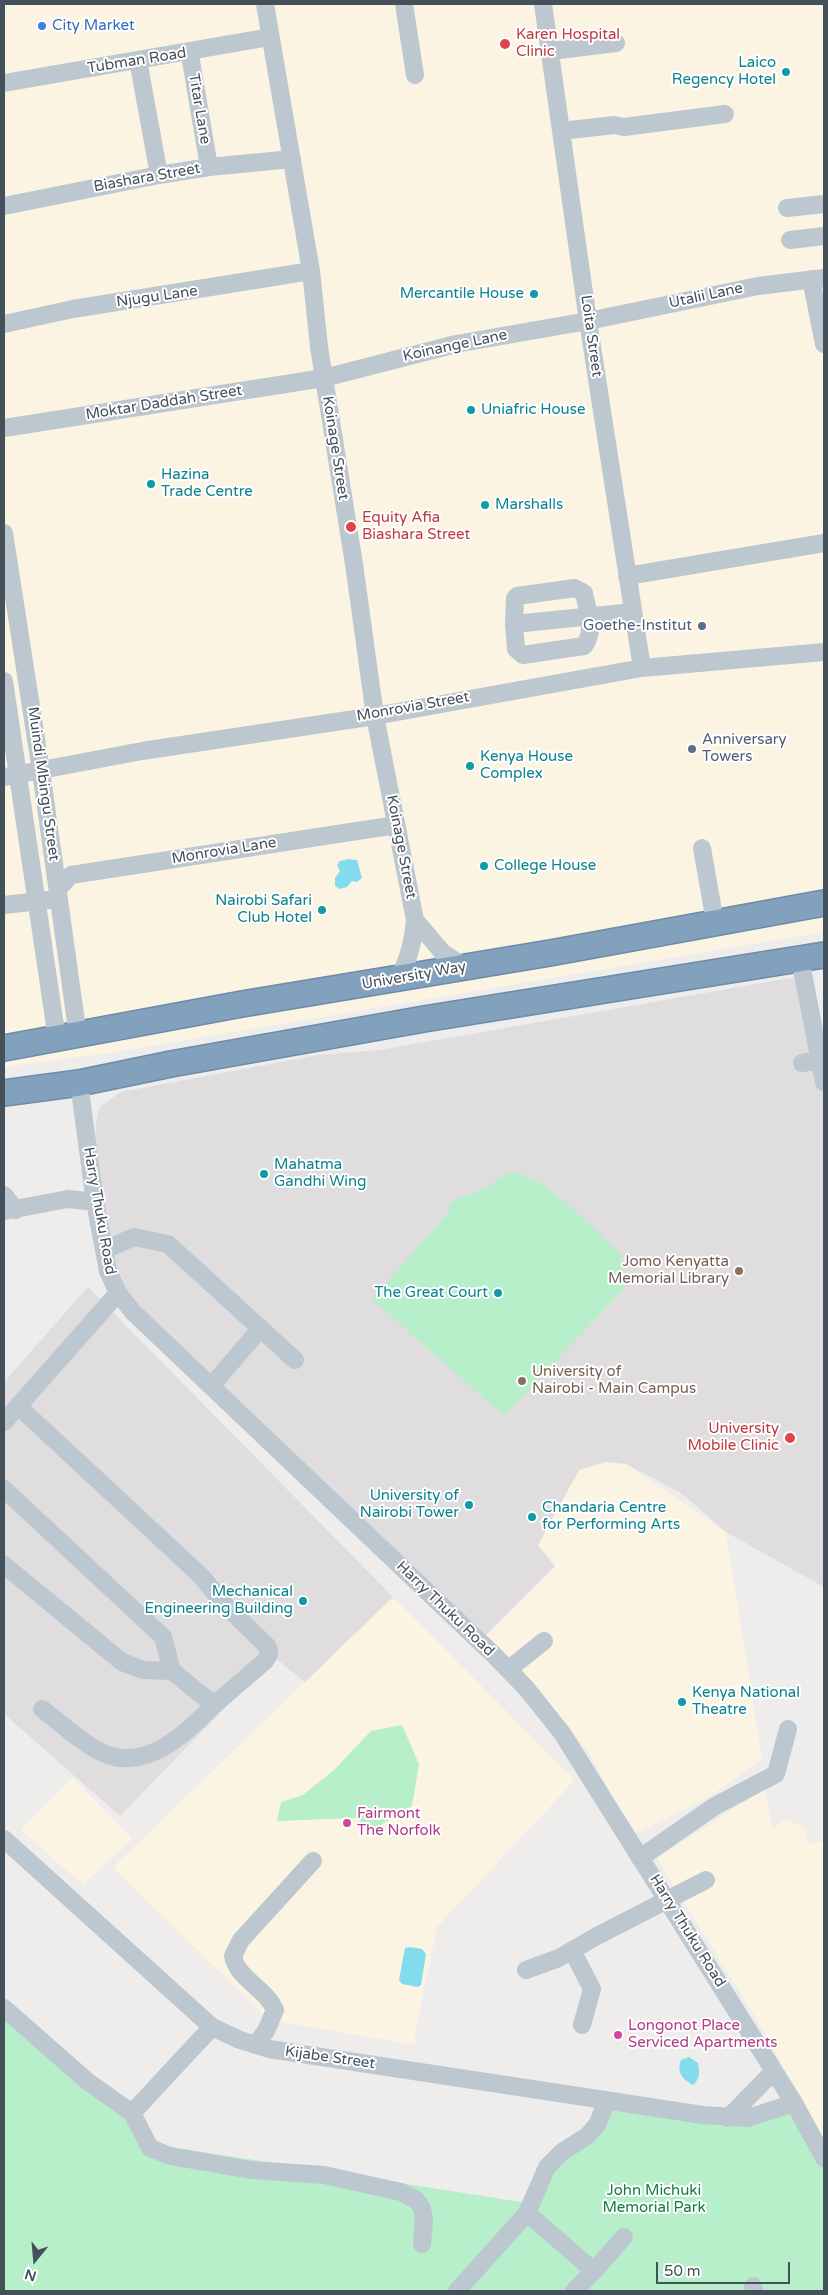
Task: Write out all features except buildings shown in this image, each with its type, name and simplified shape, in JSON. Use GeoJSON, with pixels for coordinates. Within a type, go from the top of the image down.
{"type":"FeatureCollection","features":[{"type":"Feature","properties":{"kind":"highway","name":"University Way"},"geometry":{"type":"LineString","coordinates":[[4,1048],[824,902]]}},
{"type":"Feature","properties":{"kind":"highway"},"geometry":{"type":"LineString","coordinates":[[4,1093],[79,1083],[171,1064],[414,1021],[824,955]]}},
{"type":"Feature","properties":{"kind":"street","name":"Koinage Street"},"geometry":{"type":"LineString","coordinates":[[265,4],[311,271],[324,378],[354,564],[375,716],[415,920],[413,944],[398,979]]}},
{"type":"Feature","properties":{"kind":"street"},"geometry":{"type":"LineString","coordinates":[[404,4],[415,75]]}},
{"type":"Feature","properties":{"kind":"street","name":"Loita Street"},"geometry":{"type":"LineString","coordinates":[[544,4],[588,320],[642,668]]}},
{"type":"Feature","properties":{"kind":"street","name":"Tubman Road"},"geometry":{"type":"LineString","coordinates":[[4,83],[187,53],[270,37]]}},
{"type":"Feature","properties":{"kind":"street"},"geometry":{"type":"LineString","coordinates":[[551,52],[616,43]]}},
{"type":"Feature","properties":{"kind":"street","name":"Titar Lane"},"geometry":{"type":"LineString","coordinates":[[187,53],[190,54],[209,167]]}},
{"type":"Feature","properties":{"kind":"street"},"geometry":{"type":"LineString","coordinates":[[138,60],[159,175]]}},
{"type":"Feature","properties":{"kind":"street"},"geometry":{"type":"LineString","coordinates":[[562,131],[614,125],[624,127],[725,114]]}},
{"type":"Feature","properties":{"kind":"street","name":"Biashara Street"},"geometry":{"type":"LineString","coordinates":[[4,206],[159,175],[209,167],[292,159]]}},
{"type":"Feature","properties":{"kind":"street"},"geometry":{"type":"LineString","coordinates":[[787,208],[824,204]]}},
{"type":"Feature","properties":{"kind":"street"},"geometry":{"type":"LineString","coordinates":[[790,240],[824,236]]}},
{"type":"Feature","properties":{"kind":"street","name":"Njugu Lane"},"geometry":{"type":"LineString","coordinates":[[4,324],[73,309],[311,271]]}},
{"type":"Feature","properties":{"kind":"street"},"geometry":{"type":"LineString","coordinates":[[818,278],[824,344]]}},
{"type":"Feature","properties":{"kind":"street","name":"Utalii Lane"},"geometry":{"type":"LineString","coordinates":[[588,320],[758,286],[818,278]]}},
{"type":"Feature","properties":{"kind":"street","name":"Koinange Lane"},"geometry":{"type":"LineString","coordinates":[[324,378],[456,344],[588,320]]}},
{"type":"Feature","properties":{"kind":"street","name":"Moktar Daddah Street"},"geometry":{"type":"LineString","coordinates":[[4,428],[324,378]]}},
{"type":"Feature","properties":{"kind":"street","name":"Muindi Mbingu Street"},"geometry":{"type":"LineString","coordinates":[[4,533],[42,771],[59,894],[68,1038]]}},
{"type":"Feature","properties":{"kind":"street"},"geometry":{"type":"LineString","coordinates":[[627,576],[824,543]]}},
{"type":"Feature","properties":{"kind":"street"},"geometry":{"type":"LineString","coordinates":[[575,588],[584,592],[591,632],[584,646],[523,655],[516,649],[514,624],[515,598],[517,596],[575,588]]}},
{"type":"Feature","properties":{"kind":"street"},"geometry":{"type":"LineString","coordinates":[[514,624],[633,612]]}},
{"type":"Feature","properties":{"kind":"street","name":"Monrovia Street"},"geometry":{"type":"LineString","coordinates":[[11,776],[142,751],[375,716],[642,668],[824,652]]}},
{"type":"Feature","properties":{"kind":"street","name":"Muindi Mbingu Street"},"geometry":{"type":"LineString","coordinates":[[4,681],[11,776],[68,1038]]}},
{"type":"Feature","properties":{"kind":"street","name":"Monrovia Lane"},"geometry":{"type":"LineString","coordinates":[[59,894],[71,875],[396,825]]}},
{"type":"Feature","properties":{"kind":"street"},"geometry":{"type":"LineString","coordinates":[[702,848],[715,922]]}},
{"type":"Feature","properties":{"kind":"street"},"geometry":{"type":"LineString","coordinates":[[4,905],[38,901],[59,894]]}},
{"type":"Feature","properties":{"kind":"street","name":"Koinage Street"},"geometry":{"type":"LineString","coordinates":[[415,920],[443,953],[465,967]]}},
{"type":"Feature","properties":{"kind":"street"},"geometry":{"type":"LineString","coordinates":[[800,959],[821,1054],[824,1082]]}},
{"type":"Feature","properties":{"kind":"street"},"geometry":{"type":"LineString","coordinates":[[802,1063],[821,1054]]}},
{"type":"Feature","properties":{"kind":"street","name":"Harry Thuku Road"},"geometry":{"type":"LineString","coordinates":[[79,1083],[95,1202],[108,1271],[118,1292],[133,1312],[212,1385],[509,1670],[562,1733],[794,2103],[824,2158]]}},
{"type":"Feature","properties":{"kind":"street"},"geometry":{"type":"LineString","coordinates":[[4,1195],[10,1210],[68,1199],[95,1202]]}},
{"type":"Feature","properties":{"kind":"street"},"geometry":{"type":"LineString","coordinates":[[104,1250],[134,1237],[168,1244],[296,1360]]}},
{"type":"Feature","properties":{"kind":"street"},"geometry":{"type":"LineString","coordinates":[[4,1422],[118,1292]]}},
{"type":"Feature","properties":{"kind":"street"},"geometry":{"type":"LineString","coordinates":[[212,1385],[261,1328]]}},
{"type":"Feature","properties":{"kind":"street"},"geometry":{"type":"LineString","coordinates":[[18,1406],[201,1576],[224,1604],[268,1647],[269,1654],[265,1661],[214,1705],[184,1735],[163,1749],[134,1757],[116,1757],[102,1753],[42,1710]]}},
{"type":"Feature","properties":{"kind":"street"},"geometry":{"type":"LineString","coordinates":[[4,1489],[163,1637],[172,1671],[214,1705]]}},
{"type":"Feature","properties":{"kind":"street"},"geometry":{"type":"LineString","coordinates":[[4,1565],[122,1662],[143,1670],[172,1671]]}},
{"type":"Feature","properties":{"kind":"street"},"geometry":{"type":"LineString","coordinates":[[509,1670],[544,1641]]}},
{"type":"Feature","properties":{"kind":"street"},"geometry":{"type":"LineString","coordinates":[[640,1858],[716,1806],[776,1774],[788,1729]]}},
{"type":"Feature","properties":{"kind":"street","name":"Kijabe Street"},"geometry":{"type":"LineString","coordinates":[[4,1839],[212,2027],[255,2045],[269,2049],[728,2118],[748,2118],[794,2103]]}},
{"type":"Feature","properties":{"kind":"street"},"geometry":{"type":"LineString","coordinates":[[255,2045],[266,2031],[275,2010],[267,1997],[236,1968],[233,1956],[241,1940],[313,1861]]}},
{"type":"Feature","properties":{"kind":"street"},"geometry":{"type":"LineString","coordinates":[[526,1970],[558,1958],[706,1880]]}},
{"type":"Feature","properties":{"kind":"street"},"geometry":{"type":"LineString","coordinates":[[572,1950],[592,1989],[582,2025]]}},
{"type":"Feature","properties":{"kind":"street"},"geometry":{"type":"LineString","coordinates":[[4,2008],[87,2081],[132,2113],[150,2148],[170,2156],[251,2170],[324,2175],[400,2192],[416,2200],[422,2208],[424,2221],[422,2244]]}},
{"type":"Feature","properties":{"kind":"street"},"geometry":{"type":"LineString","coordinates":[[132,2113],[212,2027]]}},
{"type":"Feature","properties":{"kind":"street"},"geometry":{"type":"LineString","coordinates":[[728,2118],[774,2071]]}},
{"type":"Feature","properties":{"kind":"street"},"geometry":{"type":"LineString","coordinates":[[457,2291],[527,2213],[547,2167],[562,2152],[587,2136],[597,2125],[608,2100]]}},
{"type":"Feature","properties":{"kind":"street"},"geometry":{"type":"LineString","coordinates":[[527,2213],[594,2271]]}},
{"type":"Feature","properties":{"kind":"street"},"geometry":{"type":"LineString","coordinates":[[574,2291],[624,2237]]}},
{"type":"Feature","properties":{"kind":"shaded area"},"geometry":{"type":"Polygon","coordinates":[[[4,4],[824,4],[824,932],[115,1052],[4,1067],[4,4]]]}},
{"type":"Feature","properties":{"kind":"shaded area","name":"University of Nairobi - Main Campus"},"geometry":{"type":"Polygon","coordinates":[[[813,974],[824,1044],[824,1587],[726,1532],[681,1493],[626,1464],[606,1462],[579,1470],[538,1545],[555,1566],[486,1635],[134,1301],[123,1286],[111,1256],[95,1138],[97,1115],[101,1106],[121,1092],[318,1055],[380,1050],[813,974]]]}},
{"type":"Feature","properties":{"kind":"shaded area"},"geometry":{"type":"Polygon","coordinates":[[[88,1287],[393,1597],[305,1682],[274,1657],[120,1816],[4,1714],[4,1382],[88,1287]]]}},
{"type":"Feature","properties":{"kind":"shaded area"},"geometry":{"type":"Polygon","coordinates":[[[606,1462],[626,1464],[726,1532],[762,1759],[709,1797],[633,1835],[591,1756],[532,1681],[486,1635],[555,1566],[538,1545],[579,1470],[606,1462]]]}},
{"type":"Feature","properties":{"kind":"shaded area","name":"Fairmont The Norfolk"},"geometry":{"type":"Polygon","coordinates":[[[393,1597],[575,1780],[437,1927],[415,2034],[415,2045],[269,2020],[113,1867],[393,1597]]]}},
{"type":"Feature","properties":{"kind":"shaded area"},"geometry":{"type":"Polygon","coordinates":[[[73,1778],[132,1838],[83,1885],[21,1830],[73,1778]]]}},
{"type":"Feature","properties":{"kind":"shaded area"},"geometry":{"type":"Polygon","coordinates":[[[765,1789],[772,1829],[787,1819],[806,1829],[807,1844],[824,1841],[824,2143],[764,2031],[657,1858],[765,1789]]]}},
{"type":"Feature","properties":{"kind":"green space","name":"The Great Court"},"geometry":{"type":"Polygon","coordinates":[[[514,1172],[528,1177],[557,1195],[621,1255],[625,1287],[504,1416],[502,1411],[496,1409],[372,1299],[451,1210],[448,1205],[514,1172]]]}},
{"type":"Feature","properties":{"kind":"green space"},"geometry":{"type":"Polygon","coordinates":[[[402,1725],[419,1764],[412,1806],[371,1831],[356,1818],[277,1821],[281,1802],[303,1795],[334,1770],[371,1731],[402,1725]]]}},
{"type":"Feature","properties":{"kind":"green space","name":"John Michuki Memorial Park"},"geometry":{"type":"Polygon","coordinates":[[[4,1999],[132,2113],[146,2143],[534,2204],[562,2152],[607,2100],[728,2118],[794,2103],[824,2158],[824,2291],[4,2291],[4,1999]]]}},
{"type":"Feature","properties":{"kind":"water"},"geometry":{"type":"Polygon","coordinates":[[[357,860],[362,878],[357,882],[352,881],[347,887],[340,889],[335,886],[335,878],[340,871],[337,865],[340,861],[357,860]]]}},
{"type":"Feature","properties":{"kind":"water"},"geometry":{"type":"Polygon","coordinates":[[[405,1948],[422,1949],[426,1954],[421,1985],[418,1987],[402,1984],[399,1980],[405,1948]]]}},
{"type":"Feature","properties":{"kind":"water"},"geometry":{"type":"Polygon","coordinates":[[[689,2057],[698,2063],[699,2066],[698,2078],[693,2085],[683,2078],[679,2068],[681,2060],[689,2057]]]}},
{"type":"Feature","properties":{"kind":"place","name":"City Market"},"geometry":{"type":"Point","coordinates":[42,26]}},
{"type":"Feature","properties":{"kind":"place","name":"Karen Hospital Clinic"},"geometry":{"type":"Point","coordinates":[505,44]}},
{"type":"Feature","properties":{"kind":"place","name":"Laico Regency Hotel"},"geometry":{"type":"Point","coordinates":[786,72]}},
{"type":"Feature","properties":{"kind":"place","name":"Mercantile House"},"geometry":{"type":"Point","coordinates":[534,294]}},
{"type":"Feature","properties":{"kind":"place","name":"Uniafric House"},"geometry":{"type":"Point","coordinates":[471,410]}},
{"type":"Feature","properties":{"kind":"place","name":"Hazina Trade Centre"},"geometry":{"type":"Point","coordinates":[151,484]}},
{"type":"Feature","properties":{"kind":"place","name":"Marshalls"},"geometry":{"type":"Point","coordinates":[485,505]}},
{"type":"Feature","properties":{"kind":"place","name":"Equity Afia Biashara Street"},"geometry":{"type":"Point","coordinates":[351,527]}},
{"type":"Feature","properties":{"kind":"place","name":"Goethe-Institut"},"geometry":{"type":"Point","coordinates":[702,626]}},
{"type":"Feature","properties":{"kind":"place","name":"Anniversary Towers"},"geometry":{"type":"Point","coordinates":[692,749]}},
{"type":"Feature","properties":{"kind":"place","name":"Kenya House Complex"},"geometry":{"type":"Point","coordinates":[470,766]}},
{"type":"Feature","properties":{"kind":"place","name":"College House"},"geometry":{"type":"Point","coordinates":[484,866]}},
{"type":"Feature","properties":{"kind":"place","name":"Nairobi Safari Club Hotel"},"geometry":{"type":"Point","coordinates":[322,910]}},
{"type":"Feature","properties":{"kind":"place","name":"Mahatma Gandhi Wing"},"geometry":{"type":"Point","coordinates":[264,1174]}},
{"type":"Feature","properties":{"kind":"place","name":"Jomo Kenyatta Memorial Library"},"geometry":{"type":"Point","coordinates":[739,1271]}},
{"type":"Feature","properties":{"kind":"place","name":"The Great Court"},"geometry":{"type":"Point","coordinates":[498,1293]}},
{"type":"Feature","properties":{"kind":"place","name":"University of Nairobi - Main Campus"},"geometry":{"type":"Point","coordinates":[522,1381]}},
{"type":"Feature","properties":{"kind":"place","name":"University Mobile Clinic"},"geometry":{"type":"Point","coordinates":[790,1438]}},
{"type":"Feature","properties":{"kind":"place","name":"University of Nairobi Tower"},"geometry":{"type":"Point","coordinates":[469,1505]}},
{"type":"Feature","properties":{"kind":"place","name":"Chandaria Centre for Performing Arts"},"geometry":{"type":"Point","coordinates":[532,1517]}},
{"type":"Feature","properties":{"kind":"place","name":"Mechanical Engineering Building"},"geometry":{"type":"Point","coordinates":[303,1601]}},
{"type":"Feature","properties":{"kind":"place","name":"Kenya National Theatre"},"geometry":{"type":"Point","coordinates":[682,1702]}},
{"type":"Feature","properties":{"kind":"place","name":"Fairmont The Norfolk"},"geometry":{"type":"Point","coordinates":[347,1823]}},
{"type":"Feature","properties":{"kind":"place","name":"Longonot Place Serviced Apartments"},"geometry":{"type":"Point","coordinates":[618,2035]}}]}
